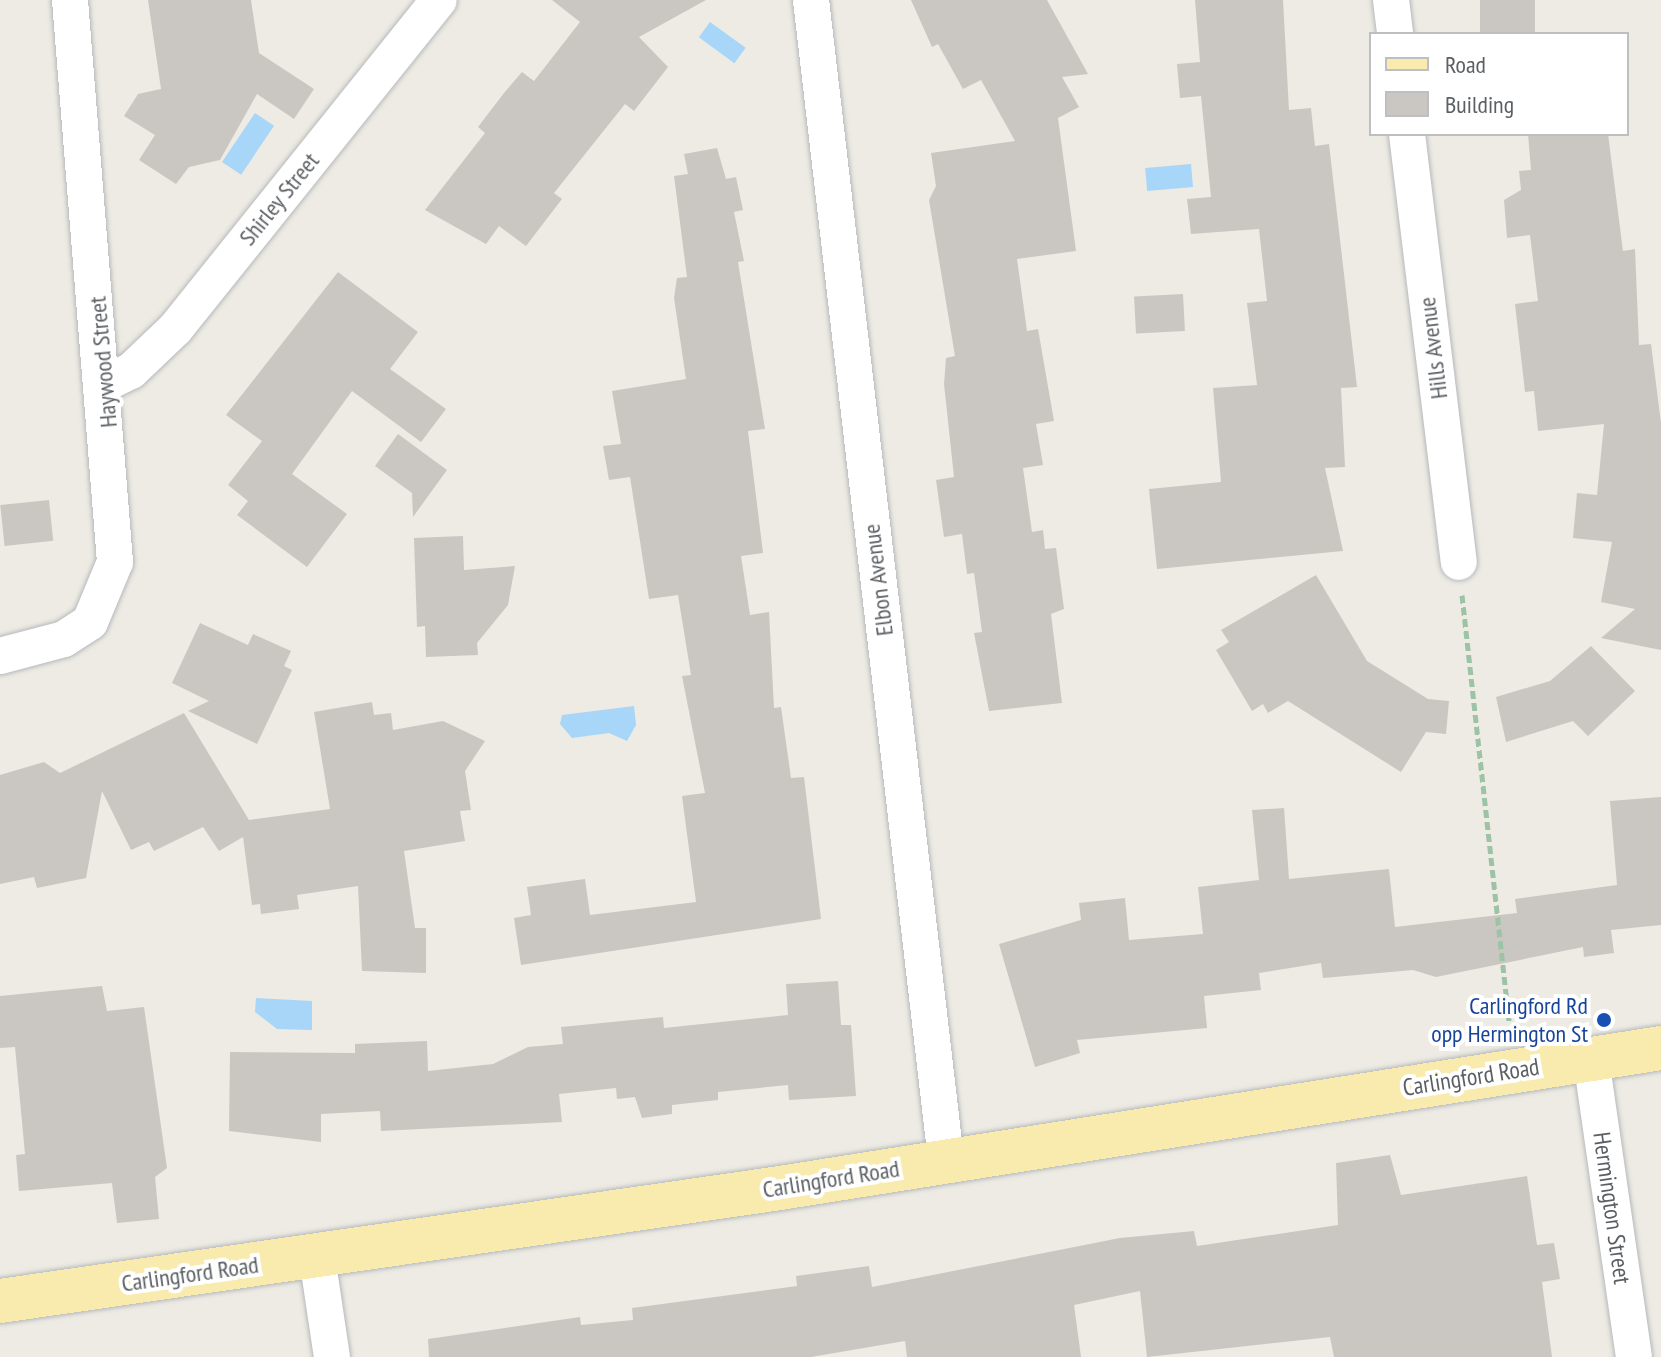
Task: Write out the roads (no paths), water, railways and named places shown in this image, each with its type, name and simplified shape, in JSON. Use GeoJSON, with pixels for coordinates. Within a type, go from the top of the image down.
{"type":"FeatureCollection","features":[{"type":"Feature","properties":{"kind":"main road","name":"Carlingford Road"},"geometry":{"type":"LineString","coordinates":[[0,1301],[317,1257],[1661,1048]]}},
{"type":"Feature","properties":{"kind":"street","name":"Haywood Street"},"geometry":{"type":"LineString","coordinates":[[0,656],[64,639],[90,622],[103,601],[115,556],[106,383],[70,0]]}},
{"type":"Feature","properties":{"kind":"street","name":"Shirley Street"},"geometry":{"type":"LineString","coordinates":[[106,383],[131,371],[176,328],[439,0]]}},
{"type":"Feature","properties":{"kind":"street","name":"Elbon Avenue"},"geometry":{"type":"LineString","coordinates":[[811,0],[946,1160]]}},
{"type":"Feature","properties":{"kind":"street"},"geometry":{"type":"LineString","coordinates":[[1391,0],[1395,32]]}},
{"type":"Feature","properties":{"kind":"street","name":"Hills Avenue"},"geometry":{"type":"LineString","coordinates":[[1407,136],[1459,562]]}},
{"type":"Feature","properties":{"kind":"street","name":"Hermington Street"},"geometry":{"type":"LineString","coordinates":[[1591,1059],[1634,1357]]}},
{"type":"Feature","properties":{"kind":"street"},"geometry":{"type":"LineString","coordinates":[[317,1257],[332,1357]]}},
{"type":"Feature","properties":{"kind":"water"},"geometry":{"type":"Polygon","coordinates":[[[710,22],[746,48],[734,63],[699,37],[710,22]]]}},
{"type":"Feature","properties":{"kind":"water"},"geometry":{"type":"Polygon","coordinates":[[[255,113],[274,126],[241,175],[222,162],[255,113]]]}},
{"type":"Feature","properties":{"kind":"water"},"geometry":{"type":"Polygon","coordinates":[[[1191,164],[1193,187],[1147,191],[1145,168],[1191,164]]]}},
{"type":"Feature","properties":{"kind":"water"},"geometry":{"type":"Polygon","coordinates":[[[634,706],[636,725],[627,741],[609,733],[572,738],[560,724],[562,715],[634,706]]]}},
{"type":"Feature","properties":{"kind":"water"},"geometry":{"type":"Polygon","coordinates":[[[256,998],[312,1001],[312,1030],[277,1029],[255,1012],[256,998]]]}},
{"type":"Feature","properties":{"kind":"place","name":"Carlingford Rd opp Hermington St"},"geometry":{"type":"Point","coordinates":[1604,1020]}}]}
